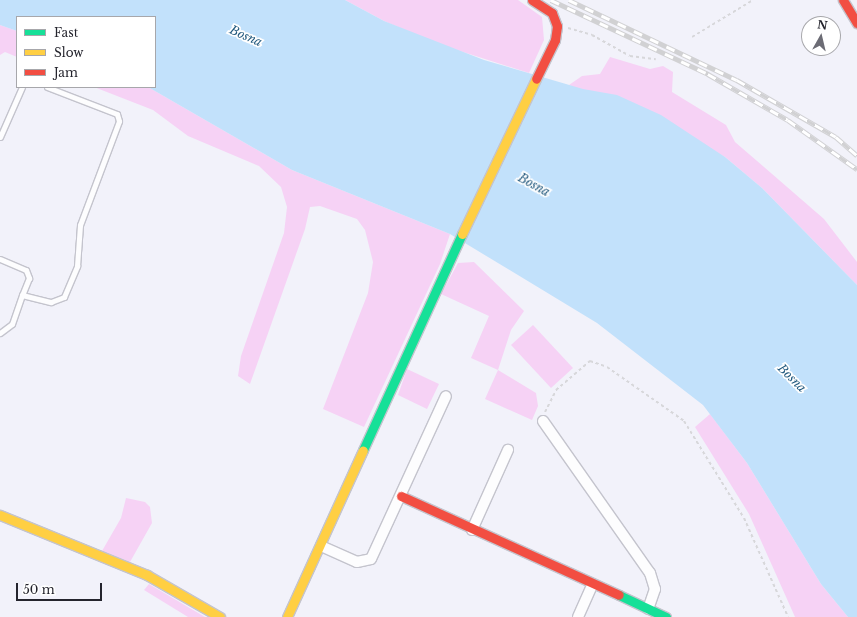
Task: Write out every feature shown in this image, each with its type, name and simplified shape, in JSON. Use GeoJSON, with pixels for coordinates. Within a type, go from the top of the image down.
{"type":"FeatureCollection","features":[{"type":"Feature","properties":{"kind":"street"},"geometry":{"type":"LineString","coordinates":[[287,617],[321,546],[450,260],[550,54],[557,26],[552,13],[532,0]]}},
{"type":"Feature","properties":{"kind":"street"},"geometry":{"type":"LineString","coordinates":[[843,0],[857,22]]}},
{"type":"Feature","properties":{"kind":"street"},"geometry":{"type":"LineString","coordinates":[[321,546],[357,562],[367,562],[374,555],[446,396]]}},
{"type":"Feature","properties":{"kind":"street"},"geometry":{"type":"LineString","coordinates":[[543,421],[653,579],[654,594],[648,609]]}},
{"type":"Feature","properties":{"kind":"street"},"geometry":{"type":"LineString","coordinates":[[472,530],[508,450]]}},
{"type":"Feature","properties":{"kind":"street"},"geometry":{"type":"LineString","coordinates":[[401,496],[472,530],[666,617]]}},
{"type":"Feature","properties":{"kind":"street"},"geometry":{"type":"LineString","coordinates":[[0,515],[147,575],[220,617]]}},
{"type":"Feature","properties":{"kind":"street"},"geometry":{"type":"LineString","coordinates":[[578,617],[592,584]]}},
{"type":"Feature","properties":{"kind":"lane"},"geometry":{"type":"LineString","coordinates":[[0,137],[22,88]]}},
{"type":"Feature","properties":{"kind":"lane"},"geometry":{"type":"LineString","coordinates":[[22,295],[51,302],[64,297],[77,266],[80,225],[119,121],[117,114],[50,88]]}},
{"type":"Feature","properties":{"kind":"lane"},"geometry":{"type":"LineString","coordinates":[[0,259],[26,270],[29,278],[12,324],[0,333]]}},
{"type":"Feature","properties":{"kind":"path"},"geometry":{"type":"LineString","coordinates":[[692,37],[754,0]]}},
{"type":"Feature","properties":{"kind":"path"},"geometry":{"type":"LineString","coordinates":[[557,26],[592,35],[630,56],[656,59]]}},
{"type":"Feature","properties":{"kind":"path"},"geometry":{"type":"LineString","coordinates":[[543,421],[556,390],[590,360],[608,367],[684,421],[744,518],[788,617]]}},
{"type":"Feature","properties":{"kind":"shaded area"},"geometry":{"type":"Polygon","coordinates":[[[345,0],[518,0],[542,17],[544,40],[529,73],[435,43],[384,21],[345,0]]]}},
{"type":"Feature","properties":{"kind":"shaded area"},"geometry":{"type":"Polygon","coordinates":[[[0,25],[16,31],[16,57],[5,52],[0,55],[0,25]]]}},
{"type":"Feature","properties":{"kind":"shaded area"},"geometry":{"type":"Polygon","coordinates":[[[610,57],[650,69],[663,66],[673,72],[672,92],[726,125],[735,142],[824,219],[857,262],[857,285],[762,188],[725,157],[569,85],[582,76],[600,74],[610,57]]]}},
{"type":"Feature","properties":{"kind":"shaded area"},"geometry":{"type":"Polygon","coordinates":[[[97,88],[150,88],[292,170],[450,234],[440,264],[364,427],[323,409],[368,293],[373,262],[365,230],[357,219],[320,206],[310,207],[305,229],[250,384],[238,376],[241,356],[284,233],[287,207],[281,187],[259,166],[188,136],[153,110],[97,88]]]}},
{"type":"Feature","properties":{"kind":"shaded area"},"geometry":{"type":"Polygon","coordinates":[[[474,262],[524,311],[511,330],[498,370],[471,358],[489,316],[441,294],[458,263],[474,262]]]}},
{"type":"Feature","properties":{"kind":"shaded area"},"geometry":{"type":"Polygon","coordinates":[[[533,325],[573,368],[551,388],[511,345],[533,325]]]}},
{"type":"Feature","properties":{"kind":"shaded area"},"geometry":{"type":"Polygon","coordinates":[[[407,369],[439,384],[427,409],[398,395],[407,369]]]}},
{"type":"Feature","properties":{"kind":"shaded area"},"geometry":{"type":"Polygon","coordinates":[[[498,370],[536,393],[538,406],[532,420],[485,399],[498,370]]]}},
{"type":"Feature","properties":{"kind":"shaded area"},"geometry":{"type":"Polygon","coordinates":[[[710,414],[747,463],[821,584],[848,617],[795,617],[749,514],[695,427],[710,414]]]}},
{"type":"Feature","properties":{"kind":"shaded area"},"geometry":{"type":"Polygon","coordinates":[[[126,498],[145,502],[150,507],[152,523],[130,562],[102,551],[121,518],[126,498]]]}},
{"type":"Feature","properties":{"kind":"shaded area"},"geometry":{"type":"Polygon","coordinates":[[[149,584],[205,617],[188,617],[144,590],[149,584]]]}},
{"type":"Feature","properties":{"kind":"water","name":"Bosna"},"geometry":{"type":"Polygon","coordinates":[[[0,0],[345,0],[384,21],[484,60],[583,89],[617,95],[661,115],[725,157],[762,188],[857,285],[857,617],[848,617],[821,584],[747,463],[703,405],[597,323],[450,234],[292,170],[150,88],[156,88],[156,16],[16,16],[16,31],[0,25],[0,0]]]}},
{"type":"Feature","properties":{"kind":"railway"},"geometry":{"type":"LineString","coordinates":[[551,0],[708,74],[788,120],[857,169]]}},
{"type":"Feature","properties":{"kind":"railway"},"geometry":{"type":"LineString","coordinates":[[569,0],[737,80],[836,137],[857,155]]}},
{"type":"Feature","properties":{"kind":"traffic: fast"},"geometry":{"type":"LineString","coordinates":[[363,450],[462,234]]}},
{"type":"Feature","properties":{"kind":"traffic: fast"},"geometry":{"type":"LineString","coordinates":[[619,595],[666,617]]}},
{"type":"Feature","properties":{"kind":"traffic: slow"},"geometry":{"type":"LineString","coordinates":[[462,234],[536,79]]}},
{"type":"Feature","properties":{"kind":"traffic: slow"},"geometry":{"type":"LineString","coordinates":[[287,617],[363,450]]}},
{"type":"Feature","properties":{"kind":"traffic: slow"},"geometry":{"type":"LineString","coordinates":[[0,515],[147,575],[220,617]]}},
{"type":"Feature","properties":{"kind":"traffic: jam"},"geometry":{"type":"LineString","coordinates":[[532,0],[552,13],[557,26],[555,40],[536,79]]}},
{"type":"Feature","properties":{"kind":"traffic: jam"},"geometry":{"type":"LineString","coordinates":[[843,0],[857,23]]}},
{"type":"Feature","properties":{"kind":"traffic: jam"},"geometry":{"type":"LineString","coordinates":[[401,496],[619,595]]}}]}
